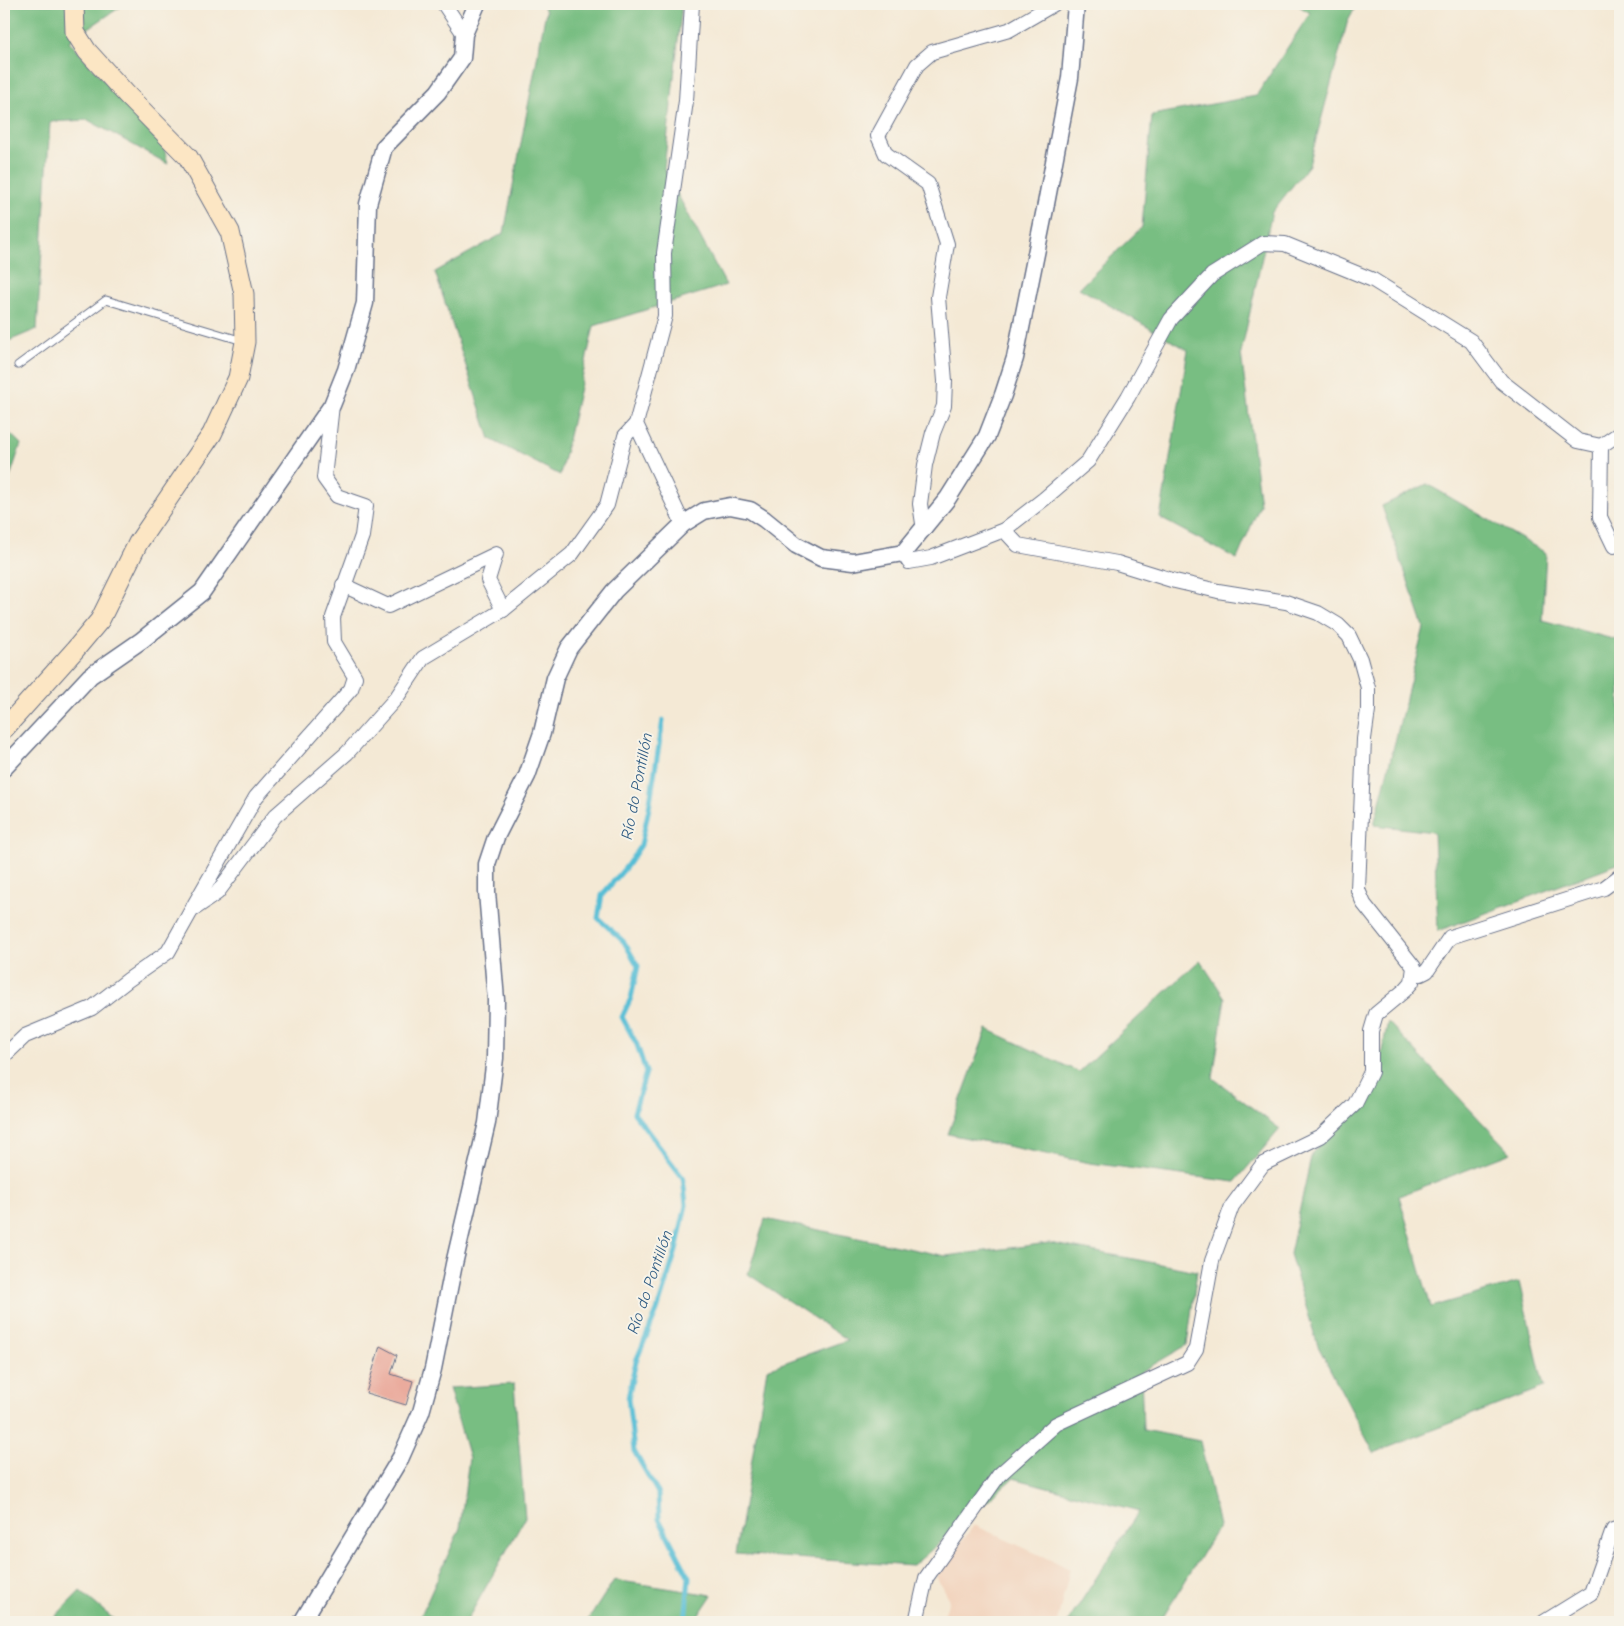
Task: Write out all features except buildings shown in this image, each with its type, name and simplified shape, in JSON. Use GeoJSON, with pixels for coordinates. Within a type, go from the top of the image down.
{"type":"FeatureCollection","features":[{"type":"Feature","properties":{"kind":"main road"},"geometry":{"type":"LineString","coordinates":[[4,729],[100,620],[138,543],[212,434],[238,378],[245,342],[244,294],[230,232],[188,157],[87,51],[75,32],[74,4]]}},
{"type":"Feature","properties":{"kind":"street"},"geometry":{"type":"LineString","coordinates":[[444,4],[464,34]]}},
{"type":"Feature","properties":{"kind":"street"},"geometry":{"type":"LineString","coordinates":[[4,768],[90,676],[142,640],[202,592],[332,405],[346,370],[366,303],[368,204],[384,146],[438,92],[462,58],[464,34],[477,4]]}},
{"type":"Feature","properties":{"kind":"street"},"geometry":{"type":"LineString","coordinates":[[191,911],[217,894],[275,816],[347,753],[397,697],[423,658],[503,610],[572,554],[607,505],[624,436],[636,424],[665,316],[664,253],[686,101],[692,4]]}},
{"type":"Feature","properties":{"kind":"street"},"geometry":{"type":"LineString","coordinates":[[924,530],[920,504],[925,465],[933,434],[944,406],[945,381],[938,297],[947,244],[928,184],[886,154],[878,136],[917,65],[932,52],[1009,30],[1054,4]]}},
{"type":"Feature","properties":{"kind":"street"},"geometry":{"type":"LineString","coordinates":[[302,1622],[401,1457],[421,1412],[433,1369],[454,1264],[487,1123],[494,1058],[496,1000],[487,892],[487,864],[496,837],[527,776],[542,733],[555,678],[570,648],[614,591],[683,524],[704,511],[730,506],[750,510],[796,545],[822,558],[853,562],[903,553],[924,530],[948,498],[987,436],[1003,395],[1014,358],[1070,78],[1076,4]]}},
{"type":"Feature","properties":{"kind":"street"},"geometry":{"type":"LineString","coordinates":[[903,553],[909,562],[932,558],[1004,530],[1044,499],[1088,461],[1128,397],[1171,319],[1212,275],[1262,243],[1285,244],[1373,280],[1471,341],[1500,380],[1578,441],[1601,446],[1620,433]]}},
{"type":"Feature","properties":{"kind":"street"},"geometry":{"type":"LineString","coordinates":[[4,1056],[25,1036],[92,1008],[168,952],[256,797],[351,689],[355,677],[334,642],[333,617],[362,536],[366,506],[337,496],[324,478],[332,405]]}},
{"type":"Feature","properties":{"kind":"street"},"geometry":{"type":"LineString","coordinates":[[636,424],[683,524]]}},
{"type":"Feature","properties":{"kind":"street"},"geometry":{"type":"LineString","coordinates":[[1601,446],[1600,518],[1614,546]]}},
{"type":"Feature","properties":{"kind":"street"},"geometry":{"type":"LineString","coordinates":[[916,1622],[926,1578],[999,1475],[1056,1424],[1187,1363],[1196,1348],[1212,1261],[1232,1206],[1263,1164],[1321,1136],[1355,1104],[1371,1072],[1371,1030],[1376,1014],[1405,990],[1412,982],[1414,972],[1414,967],[1407,956],[1364,904],[1358,890],[1368,688],[1360,659],[1349,636],[1338,625],[1318,613],[1286,602],[1218,591],[1175,581],[1117,563],[1018,545],[1004,530]]}},
{"type":"Feature","properties":{"kind":"street"},"geometry":{"type":"LineString","coordinates":[[343,585],[388,606],[496,554],[488,580],[503,610]]}},
{"type":"Feature","properties":{"kind":"street"},"geometry":{"type":"LineString","coordinates":[[1414,972],[1421,974],[1427,970],[1450,937],[1604,888],[1620,876]]}},
{"type":"Feature","properties":{"kind":"street"},"geometry":{"type":"LineString","coordinates":[[1554,1620],[1591,1593],[1612,1530],[1620,1528]]}},
{"type":"Feature","properties":{"kind":"lane"},"geometry":{"type":"LineString","coordinates":[[18,365],[106,300],[245,342]]}},
{"type":"Feature","properties":{"kind":"shaded area"},"geometry":{"type":"Polygon","coordinates":[[[974,1525],[1070,1569],[1057,1622],[942,1622],[949,1600],[936,1576],[974,1525]]]}},
{"type":"Feature","properties":{"kind":"green space"},"geometry":{"type":"Polygon","coordinates":[[[4,4],[125,4],[69,41],[164,148],[168,164],[88,120],[50,122],[37,329],[4,343],[4,4]]]}},
{"type":"Feature","properties":{"kind":"green space"},"geometry":{"type":"Polygon","coordinates":[[[542,4],[681,4],[664,169],[726,285],[594,326],[560,475],[490,439],[435,272],[504,233],[546,11],[542,4]]]}},
{"type":"Feature","properties":{"kind":"green space"},"geometry":{"type":"Polygon","coordinates":[[[1296,4],[1357,4],[1348,20],[1309,165],[1272,212],[1241,353],[1260,505],[1237,559],[1160,518],[1188,350],[1079,288],[1142,227],[1152,115],[1256,96],[1310,13],[1296,4]]]}},
{"type":"Feature","properties":{"kind":"green space"},"geometry":{"type":"Polygon","coordinates":[[[4,428],[21,444],[4,495],[4,428]]]}},
{"type":"Feature","properties":{"kind":"green space"},"geometry":{"type":"Polygon","coordinates":[[[1427,484],[1546,553],[1542,620],[1620,641],[1620,863],[1438,931],[1434,832],[1374,825],[1424,627],[1382,506],[1427,484]]]}},
{"type":"Feature","properties":{"kind":"green space"},"geometry":{"type":"Polygon","coordinates":[[[1200,960],[1225,998],[1213,1078],[1280,1129],[1235,1182],[1090,1163],[948,1134],[987,1029],[1079,1072],[1200,960]]]}},
{"type":"Feature","properties":{"kind":"green space"},"geometry":{"type":"Polygon","coordinates":[[[1388,1022],[1511,1153],[1399,1196],[1431,1307],[1519,1282],[1544,1387],[1374,1453],[1318,1346],[1290,1254],[1312,1153],[1375,1084],[1388,1022]]]}},
{"type":"Feature","properties":{"kind":"green space"},"geometry":{"type":"Polygon","coordinates":[[[765,1219],[946,1256],[1049,1243],[1197,1271],[1187,1345],[1141,1372],[1143,1430],[1200,1441],[1219,1526],[1160,1622],[1068,1622],[1139,1511],[1013,1478],[913,1566],[736,1554],[767,1369],[847,1340],[748,1274],[765,1219]]]}},
{"type":"Feature","properties":{"kind":"green space"},"geometry":{"type":"Polygon","coordinates":[[[514,1384],[525,1518],[466,1622],[418,1622],[460,1528],[469,1458],[449,1388],[514,1384]]]}},
{"type":"Feature","properties":{"kind":"green space"},"geometry":{"type":"Polygon","coordinates":[[[614,1580],[712,1595],[694,1622],[587,1622],[614,1580]]]}},
{"type":"Feature","properties":{"kind":"green space"},"geometry":{"type":"Polygon","coordinates":[[[80,1591],[117,1622],[50,1622],[80,1591]]]}},
{"type":"Feature","properties":{"kind":"waterway","name":"Río do Pontillón"},"geometry":{"type":"LineString","coordinates":[[663,720],[641,845],[626,867],[602,895],[598,918],[624,942],[638,966],[631,998],[622,1017],[637,1045],[646,1072],[634,1113],[683,1178],[686,1205],[676,1251],[657,1311],[636,1361],[628,1398],[634,1451],[658,1493],[659,1519],[689,1577],[685,1622]]}}]}
